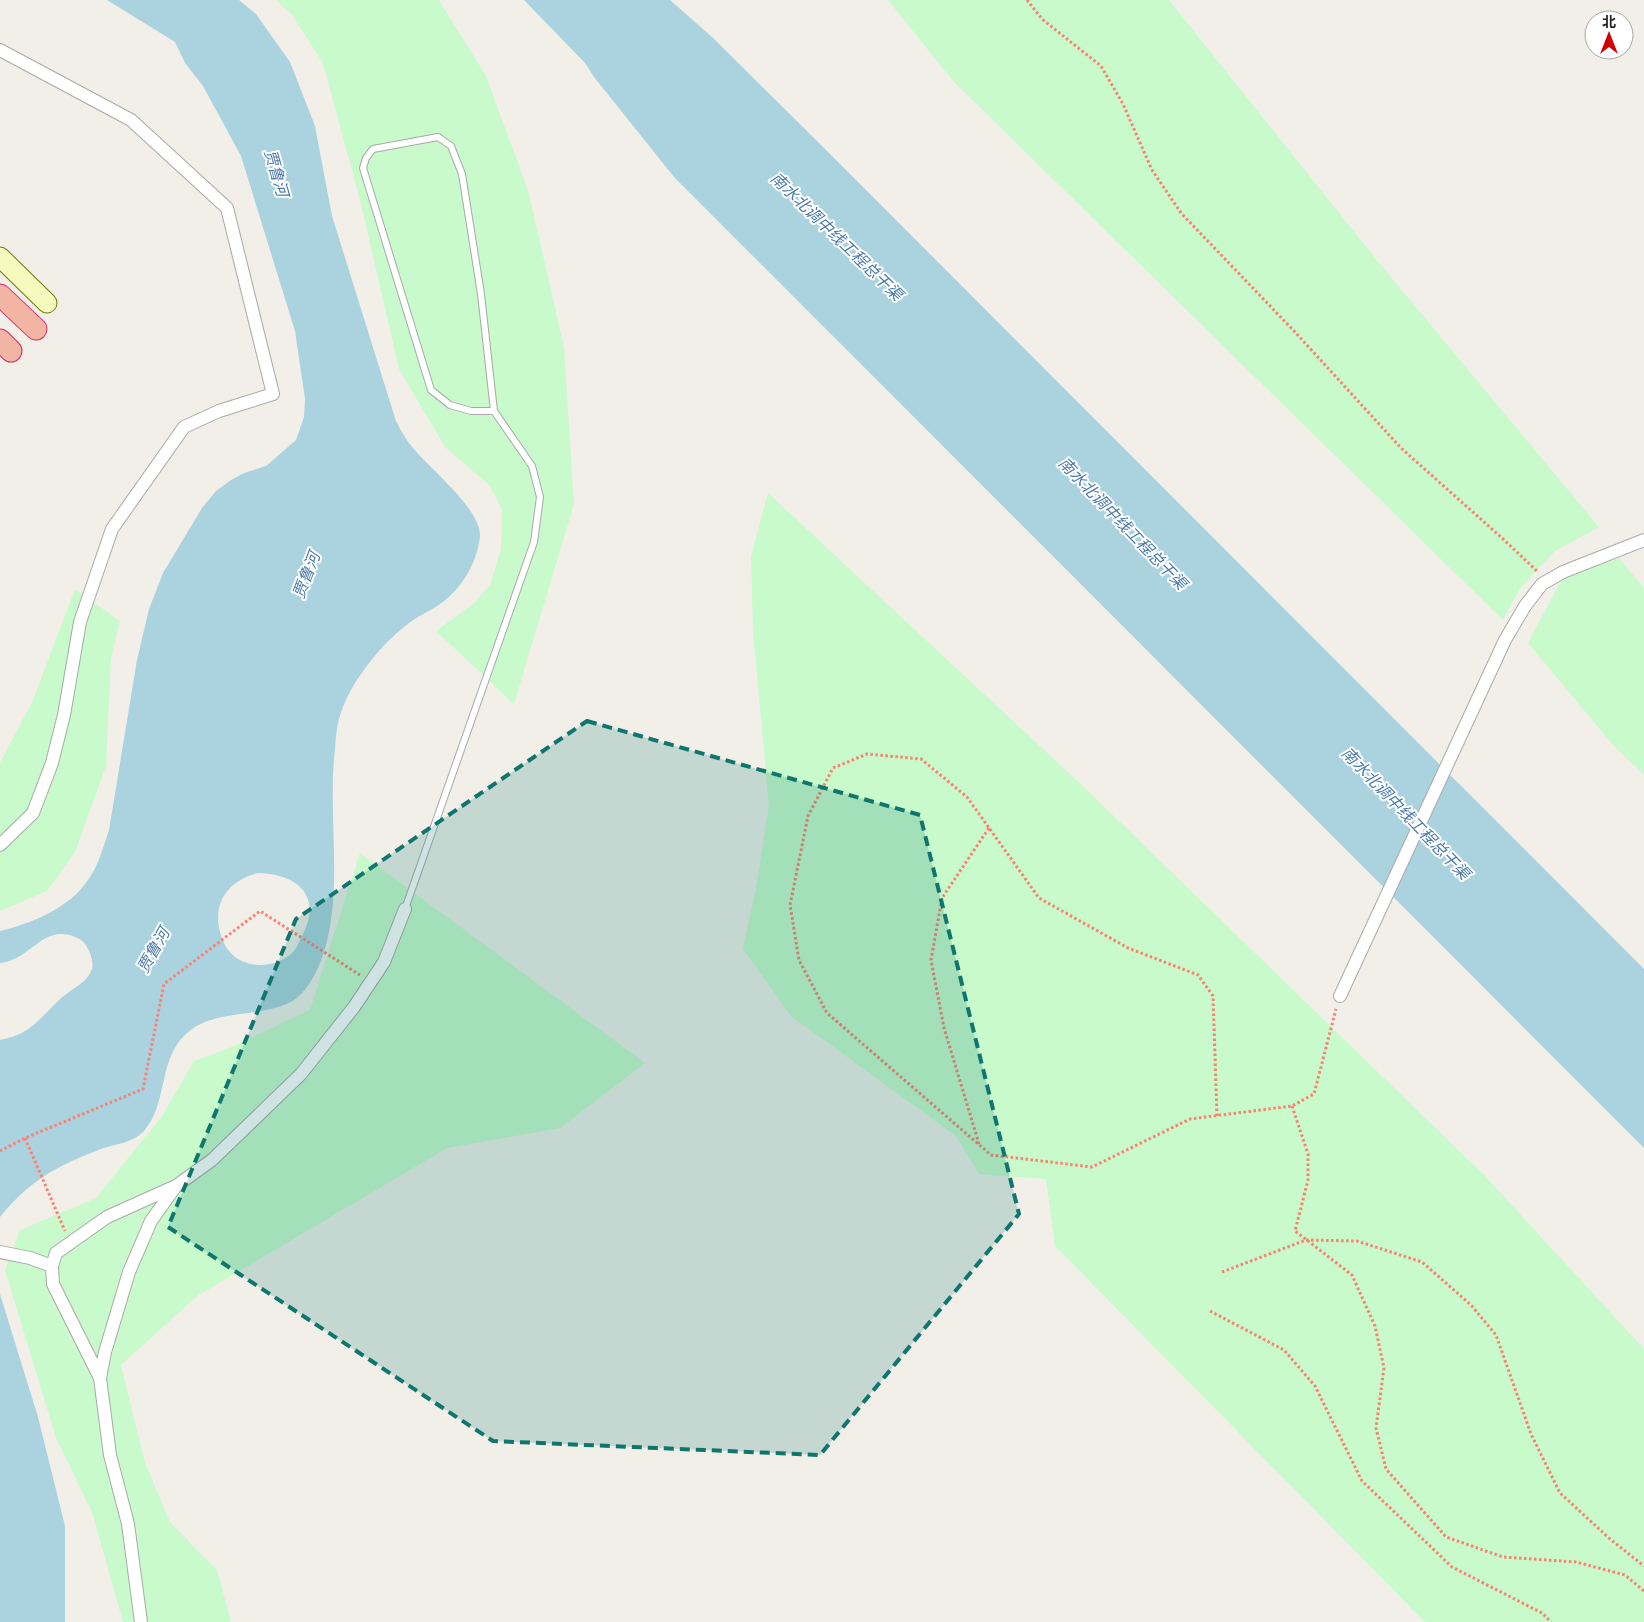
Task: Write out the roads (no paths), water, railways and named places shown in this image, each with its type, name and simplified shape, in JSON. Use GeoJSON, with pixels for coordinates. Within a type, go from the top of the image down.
{"type":"FeatureCollection","features":[{"type":"Feature","properties":{"kind":"highway"},"geometry":{"type":"LineString","coordinates":[[0,295],[36,329]]}},
{"type":"Feature","properties":{"kind":"main road"},"geometry":{"type":"LineString","coordinates":[[0,257],[47,303]]}},
{"type":"Feature","properties":{"kind":"street"},"geometry":{"type":"LineString","coordinates":[[0,50],[131,120],[227,208],[273,394],[219,411],[184,427],[112,528],[80,622],[64,715],[52,763],[32,813],[0,844]]}},
{"type":"Feature","properties":{"kind":"street"},"geometry":{"type":"LineString","coordinates":[[1340,996],[1505,640],[1524,606],[1542,584],[1563,572],[1644,540]]}},
{"type":"Feature","properties":{"kind":"street"},"geometry":{"type":"LineString","coordinates":[[100,1378],[53,1284],[52,1266],[56,1254],[107,1217],[176,1186],[212,1160],[301,1074],[354,1007],[384,962],[405,909]]}},
{"type":"Feature","properties":{"kind":"street"},"geometry":{"type":"LineString","coordinates":[[141,1622],[128,1524],[110,1455],[100,1378],[105,1352],[129,1272],[152,1221],[176,1186]]}},
{"type":"Feature","properties":{"kind":"street"},"geometry":{"type":"LineString","coordinates":[[0,1252],[30,1258],[52,1266]]}},
{"type":"Feature","properties":{"kind":"lane"},"geometry":{"type":"LineString","coordinates":[[405,909],[534,542],[540,497],[532,466],[494,411],[481,294],[462,174],[452,146],[438,137],[373,150],[366,158],[363,168],[431,390],[450,405],[471,411],[494,411]]}},
{"type":"Feature","properties":{"kind":"water","name":"贾鲁河"},"geometry":{"type":"Polygon","coordinates":[[[107,0],[239,0],[256,14],[290,62],[315,126],[332,216],[396,421],[410,445],[464,502],[478,525],[479,545],[473,563],[463,581],[439,605],[409,623],[386,644],[361,674],[343,707],[337,728],[333,775],[334,877],[330,927],[324,952],[309,985],[291,1002],[280,1007],[222,1017],[195,1027],[182,1038],[174,1050],[168,1063],[158,1105],[152,1119],[140,1135],[129,1141],[85,1155],[58,1168],[22,1193],[0,1217],[0,1040],[19,1034],[35,1024],[60,999],[84,981],[92,969],[92,963],[83,941],[61,934],[46,938],[17,958],[0,963],[0,931],[25,924],[61,906],[80,890],[92,874],[109,830],[137,660],[149,609],[163,573],[202,508],[216,491],[244,473],[266,466],[296,440],[304,417],[305,399],[295,331],[241,156],[203,86],[185,63],[175,42],[107,0]],[[258,873],[248,876],[232,887],[221,902],[218,921],[223,940],[230,952],[244,962],[261,965],[278,962],[285,958],[298,945],[308,922],[310,909],[308,899],[303,890],[295,883],[272,874],[258,873]]]}},
{"type":"Feature","properties":{"kind":"water","name":"南水北调中线工程总干渠"},"geometry":{"type":"Polygon","coordinates":[[[524,0],[670,0],[712,37],[821,145],[1644,969],[1644,1148],[674,177],[594,77],[585,63],[524,0]]]}},
{"type":"Feature","properties":{"kind":"water"},"geometry":{"type":"Polygon","coordinates":[[[0,1294],[38,1417],[65,1526],[65,1622],[0,1622],[0,1294]]]}}]}
